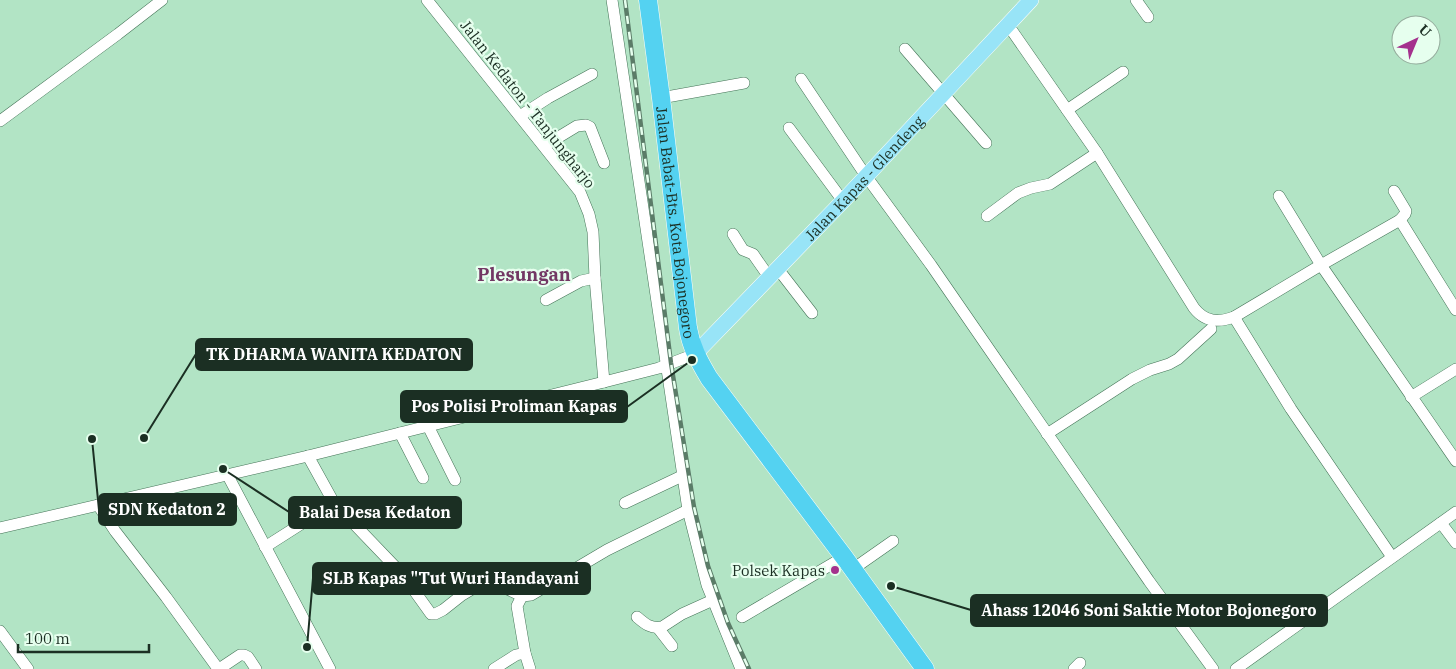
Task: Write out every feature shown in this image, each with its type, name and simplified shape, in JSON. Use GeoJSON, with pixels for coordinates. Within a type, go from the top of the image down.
{"type":"FeatureCollection","features":[{"type":"Feature","properties":{"kind":"highway","name":"Jalan Babat-Bts. Kota Bojonegoro"},"geometry":{"type":"LineString","coordinates":[[648,0],[688,328],[695,354],[709,378],[925,669]]}},
{"type":"Feature","properties":{"kind":"main road","name":"Jalan Kapas - Glendeng"},"geometry":{"type":"LineString","coordinates":[[695,354],[843,201],[1031,0]]}},
{"type":"Feature","properties":{"kind":"street"},"geometry":{"type":"LineString","coordinates":[[0,121],[162,0]]}},
{"type":"Feature","properties":{"kind":"street","name":"Jalan Kedaton - Tanjungharjo"},"geometry":{"type":"LineString","coordinates":[[427,0],[580,192],[589,214],[593,232],[604,382]]}},
{"type":"Feature","properties":{"kind":"street"},"geometry":{"type":"LineString","coordinates":[[612,0],[688,510],[707,586],[741,669]]}},
{"type":"Feature","properties":{"kind":"street"},"geometry":{"type":"LineString","coordinates":[[1136,0],[1148,17]]}},
{"type":"Feature","properties":{"kind":"street"},"geometry":{"type":"LineString","coordinates":[[1008,24],[1096,153],[1194,308],[1201,316],[1205,326],[1211,329]]}},
{"type":"Feature","properties":{"kind":"street"},"geometry":{"type":"LineString","coordinates":[[905,49],[986,143]]}},
{"type":"Feature","properties":{"kind":"street"},"geometry":{"type":"LineString","coordinates":[[1067,110],[1123,72]]}},
{"type":"Feature","properties":{"kind":"street"},"geometry":{"type":"LineString","coordinates":[[520,116],[592,74]]}},
{"type":"Feature","properties":{"kind":"street"},"geometry":{"type":"LineString","coordinates":[[800,79],[1149,581],[1213,669]]}},
{"type":"Feature","properties":{"kind":"street"},"geometry":{"type":"LineString","coordinates":[[661,98],[744,83]]}},
{"type":"Feature","properties":{"kind":"street"},"geometry":{"type":"LineString","coordinates":[[544,146],[577,126],[586,125],[590,127],[604,163]]}},
{"type":"Feature","properties":{"kind":"street"},"geometry":{"type":"LineString","coordinates":[[789,128],[843,201]]}},
{"type":"Feature","properties":{"kind":"street"},"geometry":{"type":"LineString","coordinates":[[987,216],[1018,193],[1050,184],[1096,153]]}},
{"type":"Feature","properties":{"kind":"street"},"geometry":{"type":"LineString","coordinates":[[1047,434],[1140,374],[1178,359],[1211,329],[1400,220],[1406,210],[1394,191]]}},
{"type":"Feature","properties":{"kind":"street"},"geometry":{"type":"LineString","coordinates":[[1279,196],[1321,265],[1456,461]]}},
{"type":"Feature","properties":{"kind":"street"},"geometry":{"type":"LineString","coordinates":[[1400,220],[1456,310]]}},
{"type":"Feature","properties":{"kind":"street"},"geometry":{"type":"LineString","coordinates":[[733,234],[743,250],[752,254],[773,273],[812,313]]}},
{"type":"Feature","properties":{"kind":"street"},"geometry":{"type":"LineString","coordinates":[[546,300],[581,281],[595,278]]}},
{"type":"Feature","properties":{"kind":"street"},"geometry":{"type":"LineString","coordinates":[[1201,316],[1215,321],[1230,319]]}},
{"type":"Feature","properties":{"kind":"street"},"geometry":{"type":"LineString","coordinates":[[1230,319],[1392,557]]}},
{"type":"Feature","properties":{"kind":"street"},"geometry":{"type":"LineString","coordinates":[[0,528],[308,456],[604,382],[666,365],[695,354]]}},
{"type":"Feature","properties":{"kind":"street"},"geometry":{"type":"LineString","coordinates":[[1411,398],[1456,369]]}},
{"type":"Feature","properties":{"kind":"street"},"geometry":{"type":"LineString","coordinates":[[428,426],[455,480]]}},
{"type":"Feature","properties":{"kind":"street"},"geometry":{"type":"LineString","coordinates":[[400,433],[423,478]]}},
{"type":"Feature","properties":{"kind":"street"},"geometry":{"type":"LineString","coordinates":[[308,456],[334,503],[403,575],[430,614],[443,610],[462,594],[484,583],[499,585],[522,596],[537,592],[607,550],[688,510]]}},
{"type":"Feature","properties":{"kind":"street"},"geometry":{"type":"LineString","coordinates":[[227,474],[330,669]]}},
{"type":"Feature","properties":{"kind":"street"},"geometry":{"type":"LineString","coordinates":[[625,503],[682,476]]}},
{"type":"Feature","properties":{"kind":"street"},"geometry":{"type":"LineString","coordinates":[[265,548],[334,503]]}},
{"type":"Feature","properties":{"kind":"street"},"geometry":{"type":"LineString","coordinates":[[98,505],[115,531],[216,666],[222,668],[244,654],[252,661],[256,669]]}},
{"type":"Feature","properties":{"kind":"street"},"geometry":{"type":"LineString","coordinates":[[1236,669],[1456,512]]}},
{"type":"Feature","properties":{"kind":"street"},"geometry":{"type":"LineString","coordinates":[[1441,523],[1456,543]]}},
{"type":"Feature","properties":{"kind":"street"},"geometry":{"type":"LineString","coordinates":[[742,617],[893,541]]}},
{"type":"Feature","properties":{"kind":"street"},"geometry":{"type":"LineString","coordinates":[[522,596],[517,606],[525,653],[530,669]]}},
{"type":"Feature","properties":{"kind":"street"},"geometry":{"type":"LineString","coordinates":[[637,617],[649,627],[658,628],[682,614],[713,600]]}},
{"type":"Feature","properties":{"kind":"street"},"geometry":{"type":"LineString","coordinates":[[658,628],[672,646]]}},
{"type":"Feature","properties":{"kind":"street"},"geometry":{"type":"LineString","coordinates":[[0,631],[28,669]]}},
{"type":"Feature","properties":{"kind":"street"},"geometry":{"type":"LineString","coordinates":[[494,669],[516,655],[525,653]]}},
{"type":"Feature","properties":{"kind":"railway"},"geometry":{"type":"LineString","coordinates":[[625,0],[671,363],[694,507],[708,566],[728,623],[749,669]]}},
{"type":"Feature","properties":{"kind":"place","name":"Pos Polisi Proliman Kapas"},"geometry":{"type":"Point","coordinates":[692,360]}},
{"type":"Feature","properties":{"kind":"place","name":"TK DHARMA WANITA KEDATON"},"geometry":{"type":"Point","coordinates":[144,438]}},
{"type":"Feature","properties":{"kind":"place","name":"SDN Kedaton 2"},"geometry":{"type":"Point","coordinates":[92,439]}},
{"type":"Feature","properties":{"kind":"place","name":"Balai Desa Kedaton"},"geometry":{"type":"Point","coordinates":[223,469]}},
{"type":"Feature","properties":{"kind":"place","name":"Polsek Kapas"},"geometry":{"type":"Point","coordinates":[835,570]}},
{"type":"Feature","properties":{"kind":"place","name":"Ahass 12046 Soni Saktie Motor Bojonegoro"},"geometry":{"type":"Point","coordinates":[891,586]}},
{"type":"Feature","properties":{"kind":"place","name":"SLB Kapas \"Tut Wuri Handayani"},"geometry":{"type":"Point","coordinates":[307,647]}},
{"type":"Feature","properties":{"kind":"district","name":"Plesungan"},"geometry":{"type":"Point","coordinates":[524,274]}}]}
